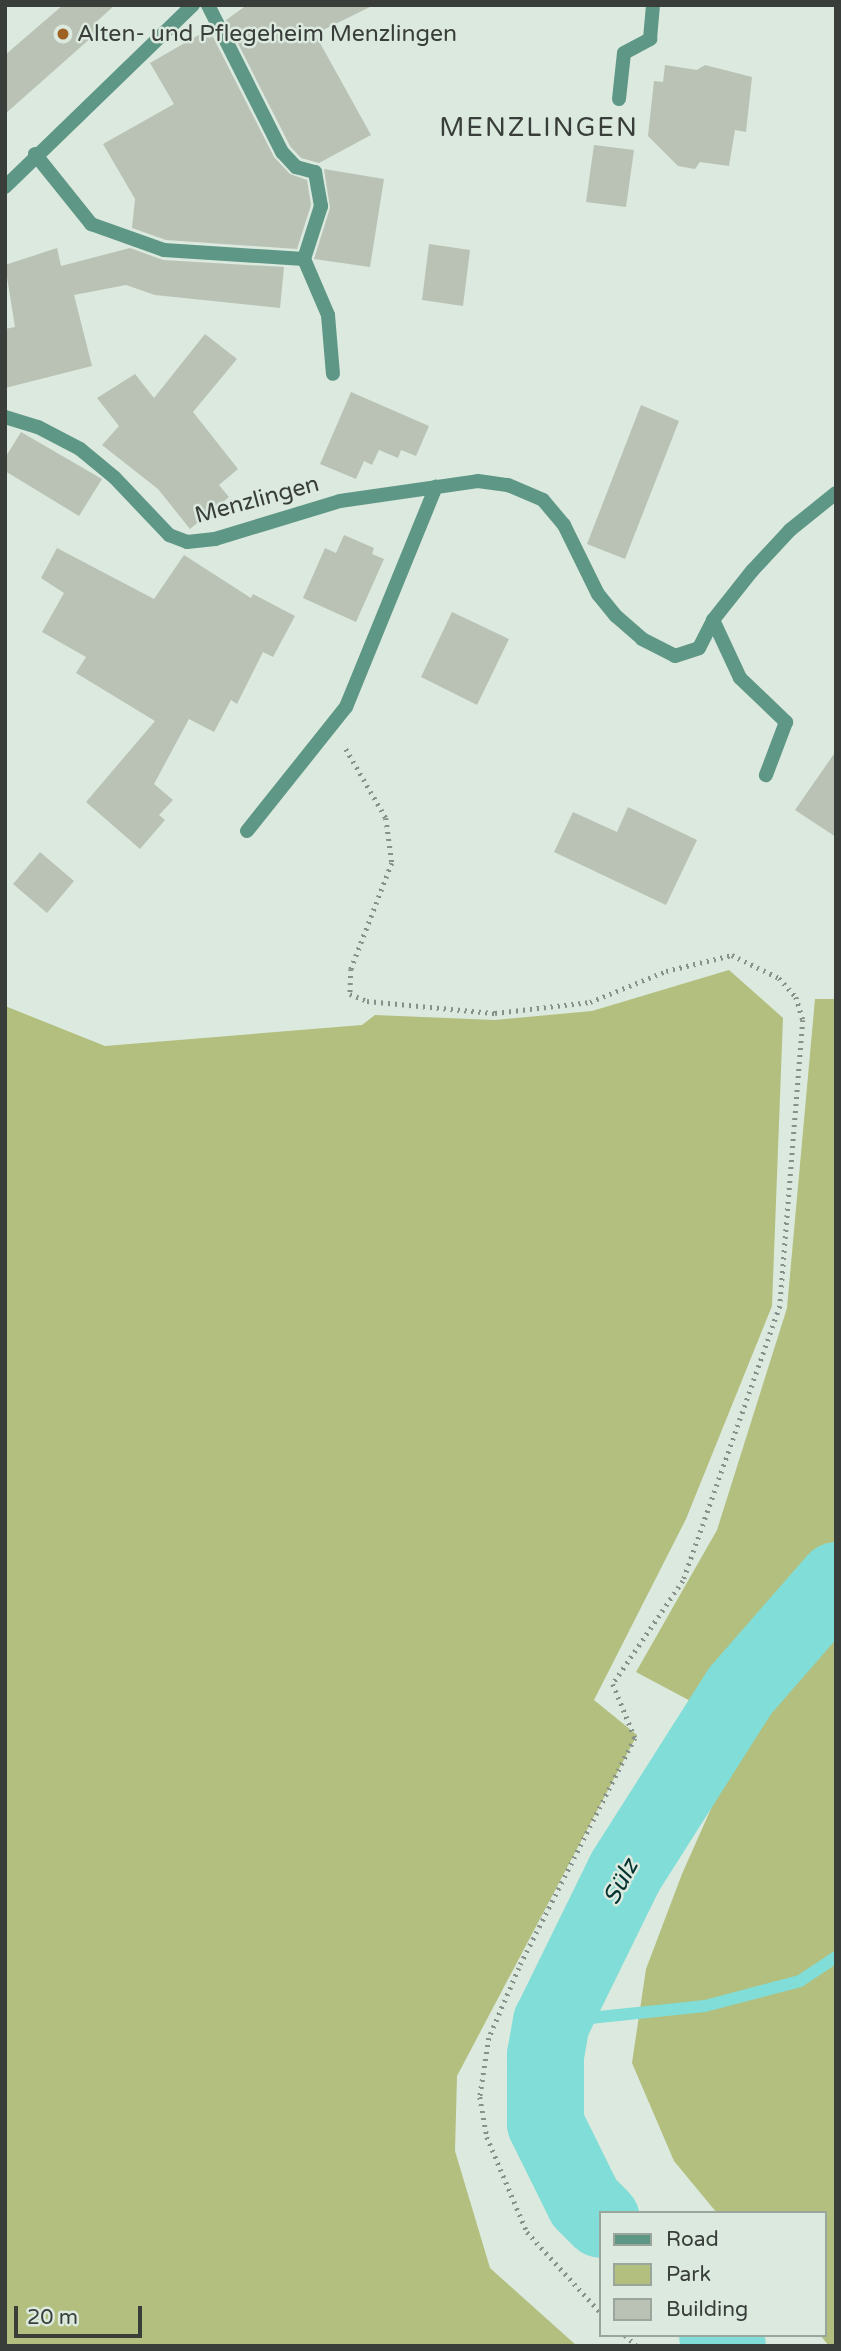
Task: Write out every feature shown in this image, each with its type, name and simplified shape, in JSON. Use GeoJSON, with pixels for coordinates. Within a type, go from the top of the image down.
{"type":"FeatureCollection","features":[{"type":"Feature","properties":{"kind":"street"},"geometry":{"type":"LineString","coordinates":[[5,187],[35,154],[193,5]]}},
{"type":"Feature","properties":{"kind":"street"},"geometry":{"type":"LineString","coordinates":[[208,5],[282,152],[296,167],[314,172],[321,206],[304,259],[328,315],[333,374]]}},
{"type":"Feature","properties":{"kind":"street"},"geometry":{"type":"LineString","coordinates":[[619,99],[624,54],[650,39],[653,5]]}},
{"type":"Feature","properties":{"kind":"street"},"geometry":{"type":"LineString","coordinates":[[35,154],[91,224],[164,250],[304,259]]}},
{"type":"Feature","properties":{"kind":"street","name":"Menzlingen"},"geometry":{"type":"LineString","coordinates":[[5,417],[38,427],[80,449],[115,478],[169,535],[187,542],[215,539],[340,501],[478,481],[508,485],[543,500],[564,525],[597,594],[642,639],[675,656],[699,648],[713,620],[790,530],[836,493]]}},
{"type":"Feature","properties":{"kind":"street"},"geometry":{"type":"LineString","coordinates":[[247,831],[333,726],[357,683],[436,487]]}},
{"type":"Feature","properties":{"kind":"street"},"geometry":{"type":"LineString","coordinates":[[713,620],[740,678],[786,722],[766,775]]}},
{"type":"Feature","properties":{"kind":"path"},"geometry":{"type":"LineString","coordinates":[[333,726],[386,818],[391,863],[351,969],[350,993],[367,1001],[495,1013],[590,1002],[666,971],[732,955],[779,978],[796,997],[803,1020],[780,1306],[683,1581],[613,1684],[635,1738],[519,1968],[489,2038],[480,2097],[487,2137],[527,2232],[600,2312]]}},
{"type":"Feature","properties":{"kind":"green space"},"geometry":{"type":"Polygon","coordinates":[[[729,970],[783,1018],[772,1306],[686,1519],[594,1700],[637,1735],[457,2076],[455,2151],[490,2268],[577,2346],[5,2346],[5,1006],[105,1046],[362,1025],[375,1015],[495,1020],[592,1011],[729,970]]]}},
{"type":"Feature","properties":{"kind":"green space"},"geometry":{"type":"Polygon","coordinates":[[[815,999],[836,999],[836,2346],[829,2346],[822,2337],[827,2337],[827,2211],[715,2211],[674,2161],[632,2063],[646,1969],[682,1874],[738,1748],[698,1705],[636,1672],[717,1530],[787,1308],[815,999]]]}},
{"type":"Feature","properties":{"kind":"building"},"geometry":{"type":"Polygon","coordinates":[[[63,5],[115,5],[95,23],[101,29],[5,114],[5,55],[63,5]]]}},
{"type":"Feature","properties":{"kind":"building"},"geometry":{"type":"Polygon","coordinates":[[[247,5],[374,5],[315,34],[371,135],[319,163],[301,158],[290,146],[226,20],[247,5]]]}},
{"type":"Feature","properties":{"kind":"building"},"geometry":{"type":"Polygon","coordinates":[[[209,29],[274,157],[290,174],[307,180],[311,205],[297,249],[166,240],[132,228],[135,199],[103,144],[174,104],[150,63],[209,29]]]}},
{"type":"Feature","properties":{"kind":"building"},"geometry":{"type":"Polygon","coordinates":[[[665,65],[697,70],[705,65],[752,77],[746,132],[735,130],[729,166],[700,162],[695,169],[678,166],[648,136],[654,81],[663,82],[665,65]]]}},
{"type":"Feature","properties":{"kind":"building"},"geometry":{"type":"Polygon","coordinates":[[[594,145],[634,150],[626,207],[586,202],[594,145]]]}},
{"type":"Feature","properties":{"kind":"building"},"geometry":{"type":"Polygon","coordinates":[[[324,169],[384,179],[370,267],[314,259],[330,208],[324,169]]]}},
{"type":"Feature","properties":{"kind":"building"},"geometry":{"type":"Polygon","coordinates":[[[429,244],[470,250],[463,306],[422,300],[429,244]]]}},
{"type":"Feature","properties":{"kind":"building"},"geometry":{"type":"Polygon","coordinates":[[[57,248],[61,266],[130,248],[163,260],[284,267],[280,308],[155,295],[126,285],[74,295],[92,366],[5,388],[5,329],[15,327],[5,265],[57,248]]]}},
{"type":"Feature","properties":{"kind":"building"},"geometry":{"type":"Polygon","coordinates":[[[205,334],[237,359],[193,412],[238,469],[219,485],[229,497],[190,529],[158,489],[102,445],[119,426],[97,398],[135,374],[154,398],[205,334]]]}},
{"type":"Feature","properties":{"kind":"building"},"geometry":{"type":"Polygon","coordinates":[[[351,392],[429,426],[416,456],[401,450],[398,458],[379,450],[372,465],[364,461],[356,479],[320,464],[351,392]]]}},
{"type":"Feature","properties":{"kind":"building"},"geometry":{"type":"Polygon","coordinates":[[[641,405],[679,421],[625,559],[587,544],[641,405]]]}},
{"type":"Feature","properties":{"kind":"building"},"geometry":{"type":"Polygon","coordinates":[[[21,432],[102,479],[79,516],[5,471],[5,458],[21,432]]]}},
{"type":"Feature","properties":{"kind":"building"},"geometry":{"type":"Polygon","coordinates":[[[344,535],[374,548],[372,554],[384,559],[356,622],[303,598],[325,548],[336,553],[344,535]]]}},
{"type":"Feature","properties":{"kind":"building"},"geometry":{"type":"Polygon","coordinates":[[[57,548],[154,599],[184,555],[251,598],[253,594],[295,616],[273,657],[263,652],[237,704],[231,700],[214,732],[189,719],[154,784],[173,800],[159,815],[165,820],[140,849],[86,802],[155,721],[76,673],[86,657],[42,632],[64,593],[41,578],[57,548]]]}},
{"type":"Feature","properties":{"kind":"building"},"geometry":{"type":"Polygon","coordinates":[[[452,612],[509,639],[477,705],[421,677],[452,612]]]}},
{"type":"Feature","properties":{"kind":"building"},"geometry":{"type":"Polygon","coordinates":[[[836,751],[836,837],[795,810],[836,751]]]}},
{"type":"Feature","properties":{"kind":"building"},"geometry":{"type":"Polygon","coordinates":[[[628,807],[697,840],[666,905],[554,852],[573,812],[617,832],[628,807]]]}},
{"type":"Feature","properties":{"kind":"building"},"geometry":{"type":"Polygon","coordinates":[[[40,852],[74,881],[47,913],[13,884],[40,852]]]}},
{"type":"Feature","properties":{"kind":"waterway","name":"Sülz"},"geometry":{"type":"LineString","coordinates":[[600,2218],[584,2202],[545,2123],[545,2055],[551,2022],[625,1871],[740,1690],[836,1580]]}},
{"type":"Feature","properties":{"kind":"waterway"},"geometry":{"type":"LineString","coordinates":[[551,2022],[705,2006],[800,1981],[836,1957]]}},
{"type":"Feature","properties":{"kind":"waterway","name":"Sülz"},"geometry":{"type":"LineString","coordinates":[[719,2337],[727,2346]]}},
{"type":"Feature","properties":{"kind":"place","name":"Alten- und Pflegeheim Menzlingen"},"geometry":{"type":"Point","coordinates":[63,34]}},
{"type":"Feature","properties":{"kind":"district","name":"MENZLINGEN"},"geometry":{"type":"Point","coordinates":[539,128]}}]}
